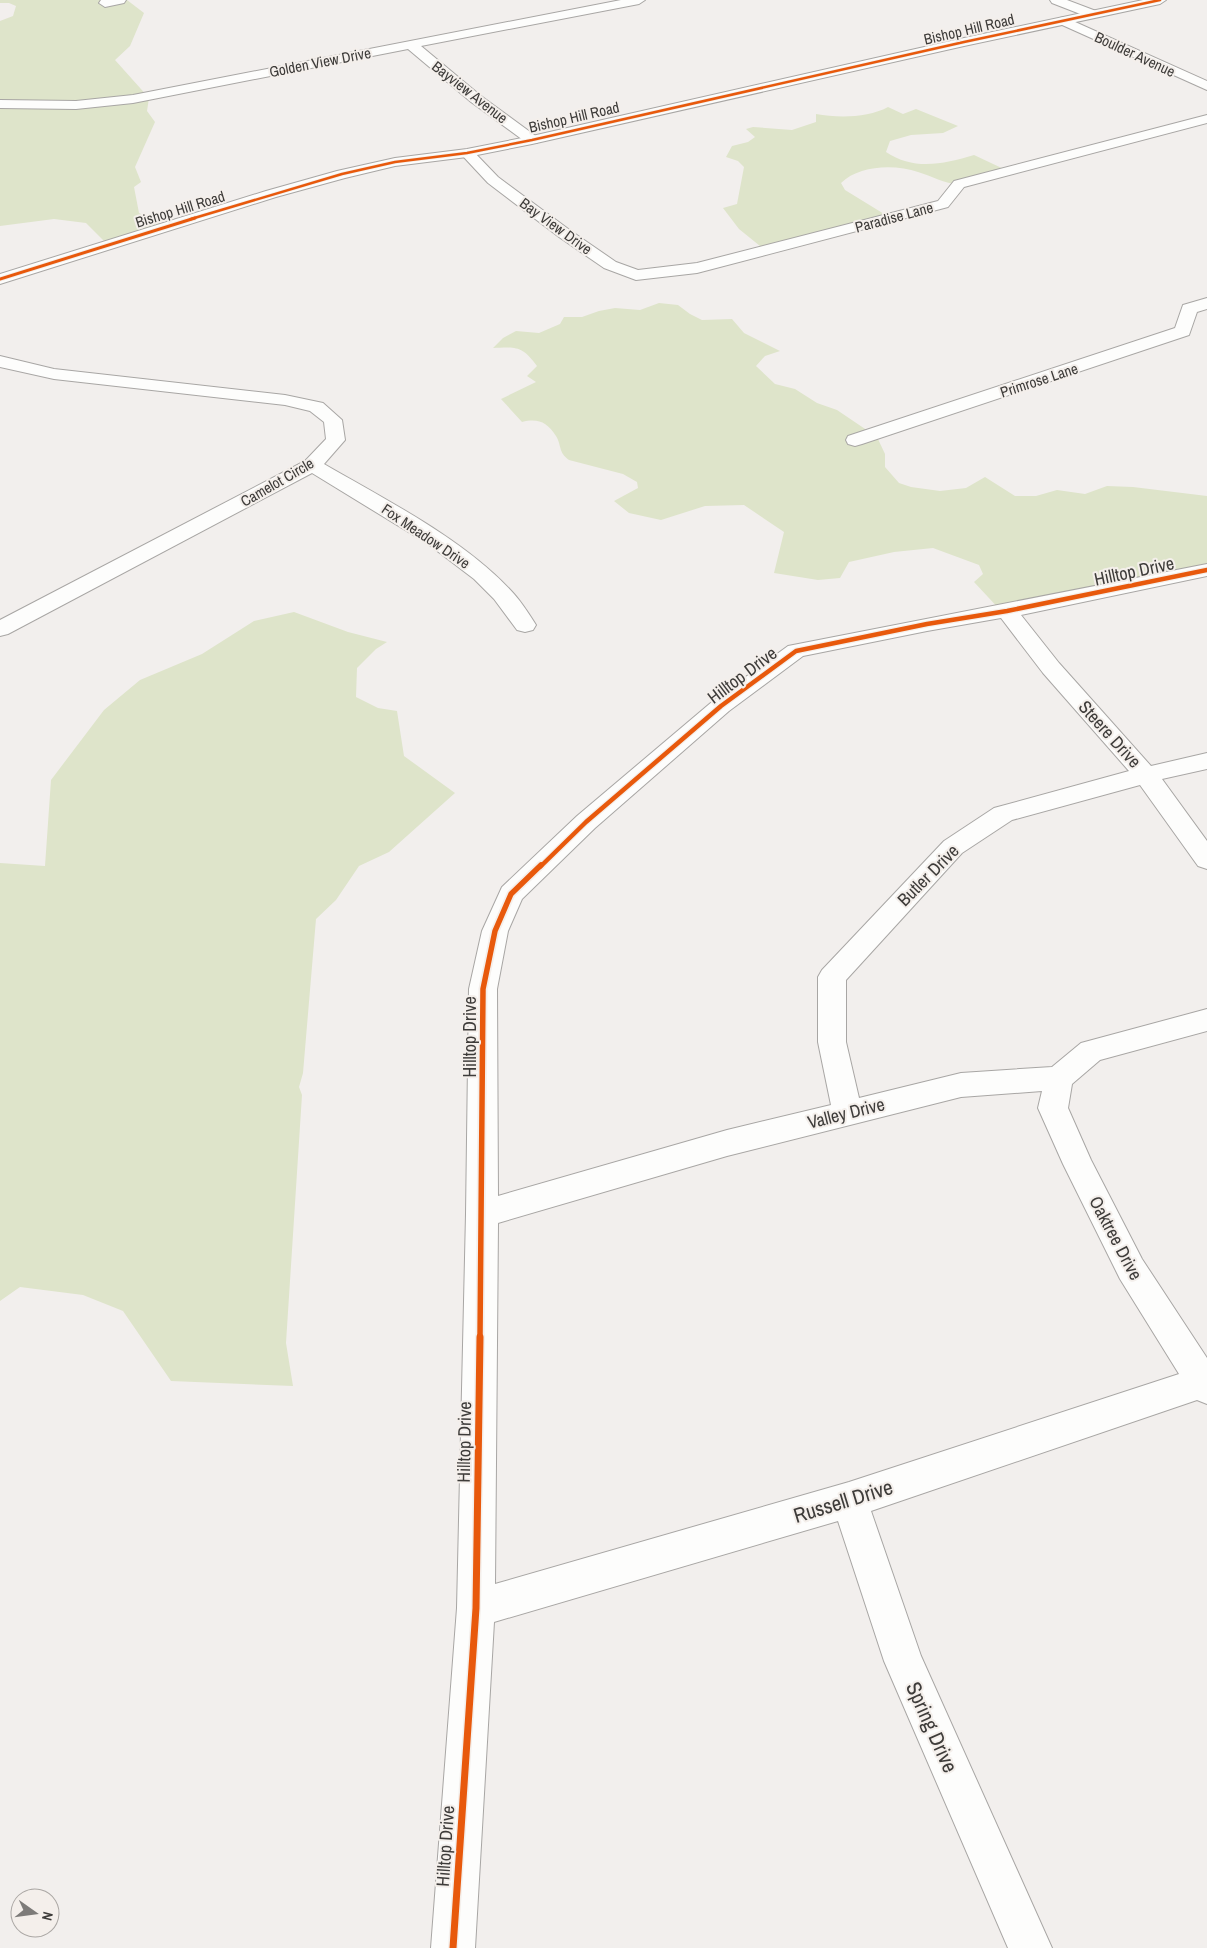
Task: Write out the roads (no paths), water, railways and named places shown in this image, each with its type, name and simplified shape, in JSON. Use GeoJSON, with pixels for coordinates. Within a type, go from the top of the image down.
{"type":"FeatureCollection","features":[{"type":"Feature","properties":{"kind":"street"},"geometry":{"type":"LineString","coordinates":[[104,3],[120,0]]}},
{"type":"Feature","properties":{"kind":"street","name":"Golden View Drive"},"geometry":{"type":"LineString","coordinates":[[0,104],[50,106],[102,103],[639,0]]}},
{"type":"Feature","properties":{"kind":"street"},"geometry":{"type":"LineString","coordinates":[[1056,0],[1092,14]]}},
{"type":"Feature","properties":{"kind":"street","name":"Bishop Hill Road"},"geometry":{"type":"LineString","coordinates":[[0,279],[271,194],[342,174],[395,162],[467,153],[532,140],[964,42],[1160,0]]}},
{"type":"Feature","properties":{"kind":"street","name":"Boulder Avenue"},"geometry":{"type":"LineString","coordinates":[[1064,21],[1207,86]]}},
{"type":"Feature","properties":{"kind":"street","name":"Bayview Avenue"},"geometry":{"type":"LineString","coordinates":[[410,44],[476,99],[532,140]]}},
{"type":"Feature","properties":{"kind":"street","name":"Paradise Lane"},"geometry":{"type":"LineString","coordinates":[[658,272],[697,268],[943,204],[959,184],[1207,119]]}},
{"type":"Feature","properties":{"kind":"street","name":"Bay View Drive"},"geometry":{"type":"LineString","coordinates":[[467,153],[493,180],[610,265],[636,275],[658,272]]}},
{"type":"Feature","properties":{"kind":"street","name":"Primrose Lane"},"geometry":{"type":"LineString","coordinates":[[855,440],[1183,331],[1189,309],[1207,303]]}},
{"type":"Feature","properties":{"kind":"street","name":"Camelot Circle"},"geometry":{"type":"LineString","coordinates":[[0,361],[10,365],[54,374],[285,400],[316,407],[333,420],[336,440],[312,464],[0,629]]}},
{"type":"Feature","properties":{"kind":"street","name":"Fox Meadow Drive"},"geometry":{"type":"LineString","coordinates":[[312,464],[397,515],[469,563],[504,595],[525,625]]}},
{"type":"Feature","properties":{"kind":"street","name":"Hilltop Drive"},"geometry":{"type":"LineString","coordinates":[[454,1948],[476,1608],[482,1214],[483,989],[495,931],[511,894],[586,822],[721,706],[796,651],[927,624],[1007,611],[1207,570]]}},
{"type":"Feature","properties":{"kind":"street","name":"Steere Drive"},"geometry":{"type":"LineString","coordinates":[[1007,611],[1051,668],[1146,775],[1207,860]]}},
{"type":"Feature","properties":{"kind":"street","name":"Butler Drive"},"geometry":{"type":"LineString","coordinates":[[847,1113],[832,1042],[832,978],[953,847],[1003,814],[1146,775],[1207,761]]}},
{"type":"Feature","properties":{"kind":"street"},"geometry":{"type":"LineString","coordinates":[[1060,1078],[1092,1051],[1207,1020]]}},
{"type":"Feature","properties":{"kind":"street","name":"Valley Drive"},"geometry":{"type":"LineString","coordinates":[[482,1214],[727,1143],[962,1085],[1060,1078]]}},
{"type":"Feature","properties":{"kind":"street","name":"Oaktree Drive"},"geometry":{"type":"LineString","coordinates":[[1060,1078],[1053,1108],[1078,1164],[1131,1269],[1206,1384]]}},
{"type":"Feature","properties":{"kind":"street","name":"Russell Drive"},"geometry":{"type":"LineString","coordinates":[[476,1608],[849,1500],[1206,1384]]}},
{"type":"Feature","properties":{"kind":"street","name":"Spring Drive"},"geometry":{"type":"LineString","coordinates":[[849,1500],[903,1661],[1030,1948]]}}]}
